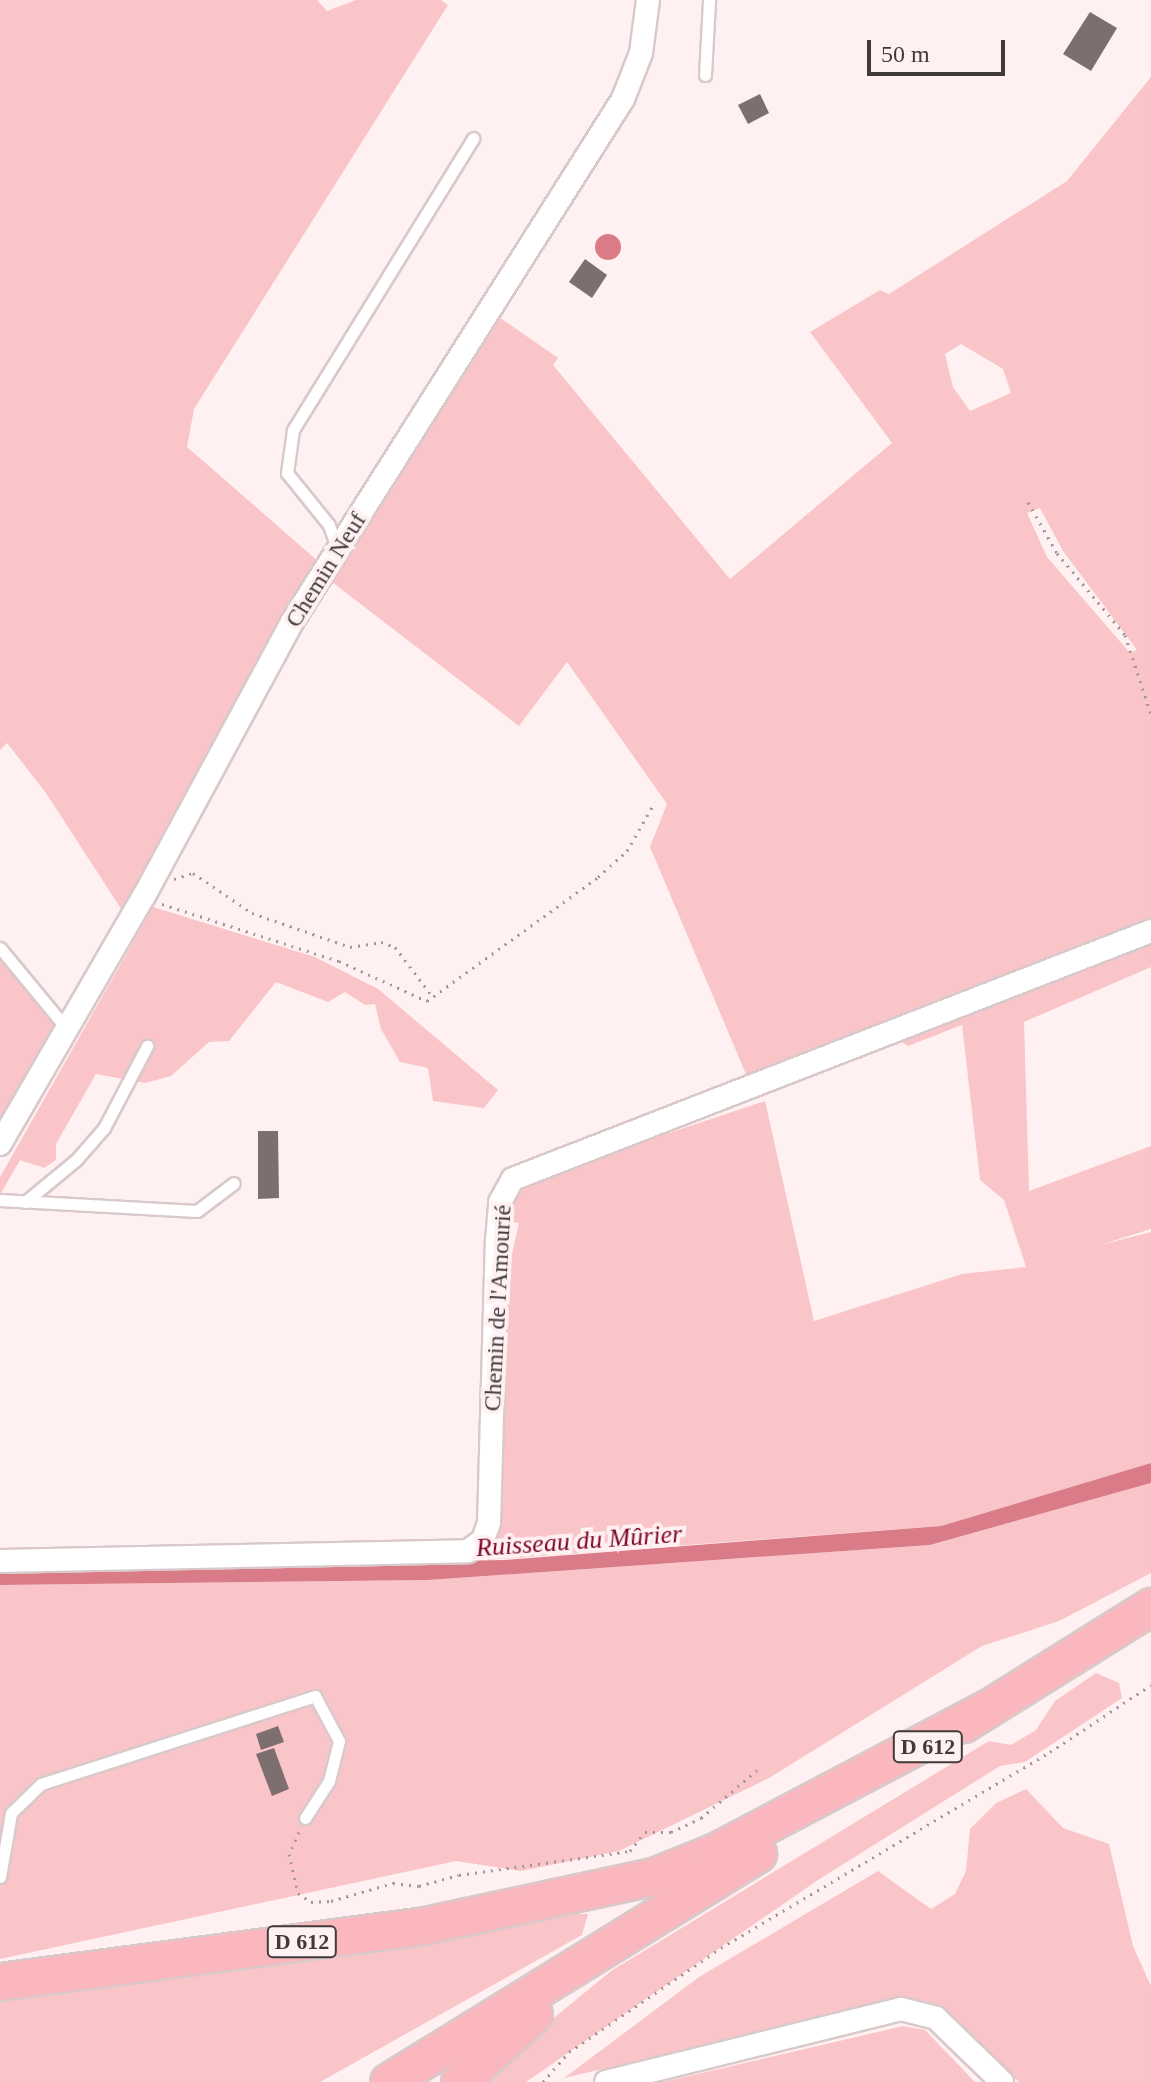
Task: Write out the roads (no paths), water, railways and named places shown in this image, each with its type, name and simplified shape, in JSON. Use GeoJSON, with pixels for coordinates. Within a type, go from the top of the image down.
{"type":"FeatureCollection","features":[{"type":"Feature","properties":{"kind":"highway","name":"D 612"},"geometry":{"type":"LineString","coordinates":[[389,2082],[1151,1607]]}},
{"type":"Feature","properties":{"kind":"highway","name":"D 612"},"geometry":{"type":"LineString","coordinates":[[0,1982],[420,1927],[654,1877],[716,1852],[985,1710]]}},
{"type":"Feature","properties":{"kind":"highway","name":"D 612"},"geometry":{"type":"LineString","coordinates":[[460,2082],[550,2001],[872,1783]]}},
{"type":"Feature","properties":{"kind":"street","name":"Chemin Neuf"},"geometry":{"type":"LineString","coordinates":[[0,1144],[143,899],[292,622],[623,99],[641,53],[648,0]]}},
{"type":"Feature","properties":{"kind":"street","name":"Chemin de l'Amourié"},"geometry":{"type":"LineString","coordinates":[[0,1561],[468,1551],[483,1540],[489,1523],[497,1240],[500,1202],[513,1179],[1151,931]]}},
{"type":"Feature","properties":{"kind":"street"},"geometry":{"type":"LineString","coordinates":[[606,2082],[901,2009],[936,2018],[1002,2082]]}},
{"type":"Feature","properties":{"kind":"lane"},"geometry":{"type":"LineString","coordinates":[[705,75],[709,0]]}},
{"type":"Feature","properties":{"kind":"lane"},"geometry":{"type":"LineString","coordinates":[[338,550],[329,525],[287,473],[293,430],[473,138]]}},
{"type":"Feature","properties":{"kind":"lane"},"geometry":{"type":"LineString","coordinates":[[0,948],[67,1029]]}},
{"type":"Feature","properties":{"kind":"lane"},"geometry":{"type":"LineString","coordinates":[[25,1202],[76,1160],[104,1128],[147,1046]]}},
{"type":"Feature","properties":{"kind":"lane"},"geometry":{"type":"LineString","coordinates":[[0,1200],[197,1211],[234,1183]]}},
{"type":"Feature","properties":{"kind":"lane"},"geometry":{"type":"LineString","coordinates":[[0,1877],[11,1813],[41,1784],[315,1696],[339,1741],[329,1781],[305,1818]]}},
{"type":"Feature","properties":{"kind":"water label","name":"Ruisseau du Mûrier"},"geometry":{"type":"Point","coordinates":[579,1541]}}]}
